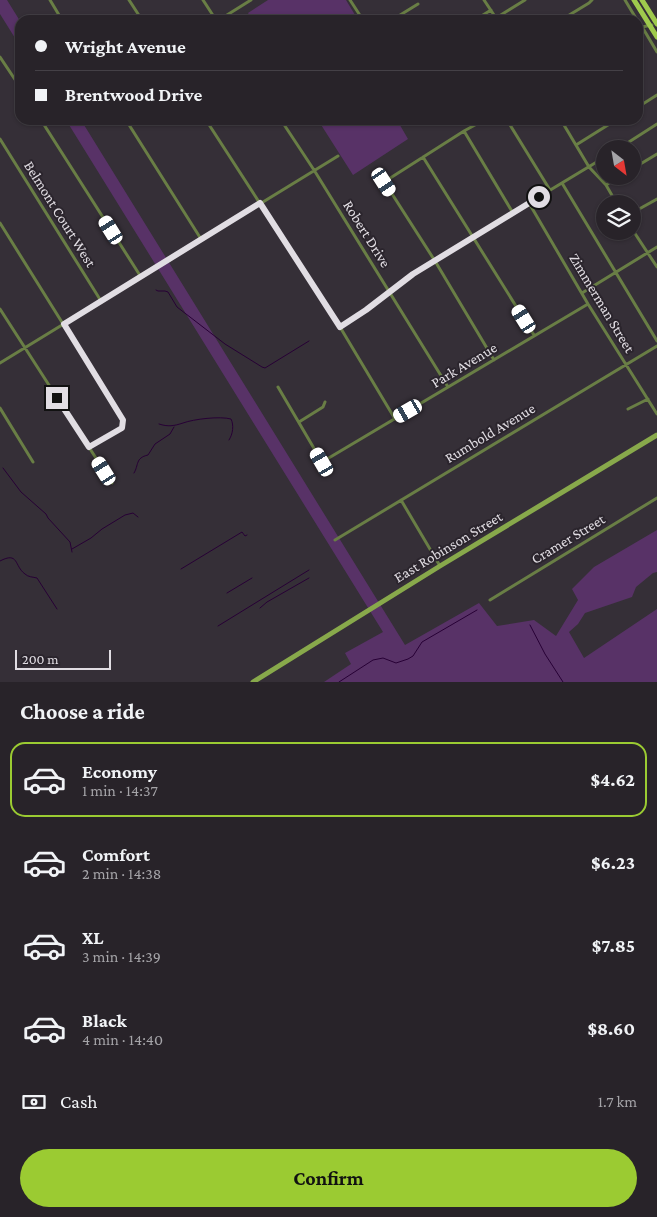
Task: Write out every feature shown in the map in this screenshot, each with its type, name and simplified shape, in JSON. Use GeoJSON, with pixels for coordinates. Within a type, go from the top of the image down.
{"type":"FeatureCollection","features":[{"type":"Feature","properties":{"kind":"main road"},"geometry":{"type":"LineString","coordinates":[[634,0],[657,37]]}},
{"type":"Feature","properties":{"kind":"main road"},"geometry":{"type":"LineString","coordinates":[[642,0],[657,24]]}},
{"type":"Feature","properties":{"kind":"street"},"geometry":{"type":"LineString","coordinates":[[50,0],[59,15]]}},
{"type":"Feature","properties":{"kind":"street"},"geometry":{"type":"LineString","coordinates":[[129,0],[139,15]]}},
{"type":"Feature","properties":{"kind":"street"},"geometry":{"type":"LineString","coordinates":[[203,0],[214,15]]}},
{"type":"Feature","properties":{"kind":"street"},"geometry":{"type":"LineString","coordinates":[[226,15],[251,0]]}},
{"type":"Feature","properties":{"kind":"street"},"geometry":{"type":"LineString","coordinates":[[350,0],[360,15]]}},
{"type":"Feature","properties":{"kind":"street"},"geometry":{"type":"LineString","coordinates":[[484,0],[494,15]]}},
{"type":"Feature","properties":{"kind":"street"},"geometry":{"type":"LineString","coordinates":[[503,15],[525,0]]}},
{"type":"Feature","properties":{"kind":"street"},"geometry":{"type":"LineString","coordinates":[[569,15],[592,0]]}},
{"type":"Feature","properties":{"kind":"street"},"geometry":{"type":"LineString","coordinates":[[625,0],[634,15]]}},
{"type":"Feature","properties":{"kind":"street"},"geometry":{"type":"LineString","coordinates":[[400,15],[418,4]]}},
{"type":"Feature","properties":{"kind":"street"},"geometry":{"type":"LineString","coordinates":[[483,15],[491,10]]}},
{"type":"Feature","properties":{"kind":"street"},"geometry":{"type":"LineString","coordinates":[[643,27],[657,24]]}},
{"type":"Feature","properties":{"kind":"street"},"geometry":{"type":"LineString","coordinates":[[643,29],[657,52]]}},
{"type":"Feature","properties":{"kind":"street"},"geometry":{"type":"LineString","coordinates":[[0,57],[15,80]]}},
{"type":"Feature","properties":{"kind":"street"},"geometry":{"type":"LineString","coordinates":[[643,104],[657,95]]}},
{"type":"Feature","properties":{"kind":"street"},"geometry":{"type":"LineString","coordinates":[[632,140],[657,124]]}},
{"type":"Feature","properties":{"kind":"street"},"geometry":{"type":"LineString","coordinates":[[44,125],[141,276]]}},
{"type":"Feature","properties":{"kind":"street"},"geometry":{"type":"LineString","coordinates":[[129,125],[202,240]]}},
{"type":"Feature","properties":{"kind":"street"},"geometry":{"type":"LineString","coordinates":[[209,125],[340,327],[395,419]]}},
{"type":"Feature","properties":{"kind":"street","name":"Robert Drive"},"geometry":{"type":"LineString","coordinates":[[284,125],[448,387]]}},
{"type":"Feature","properties":{"kind":"street"},"geometry":{"type":"LineString","coordinates":[[384,182],[475,125]]}},
{"type":"Feature","properties":{"kind":"street"},"geometry":{"type":"LineString","coordinates":[[510,125],[550,190]]}},
{"type":"Feature","properties":{"kind":"street"},"geometry":{"type":"LineString","coordinates":[[564,125],[589,167],[596,174]]}},
{"type":"Feature","properties":{"kind":"street"},"geometry":{"type":"LineString","coordinates":[[576,145],[608,125]]}},
{"type":"Feature","properties":{"kind":"street"},"geometry":{"type":"LineString","coordinates":[[464,131],[513,213]]}},
{"type":"Feature","properties":{"kind":"street","name":"Belmont Court West"},"geometry":{"type":"LineString","coordinates":[[0,139],[101,301]]}},
{"type":"Feature","properties":{"kind":"street"},"geometry":{"type":"LineString","coordinates":[[641,164],[657,154]]}},
{"type":"Feature","properties":{"kind":"street"},"geometry":{"type":"LineString","coordinates":[[0,363],[338,156]]}},
{"type":"Feature","properties":{"kind":"street"},"geometry":{"type":"LineString","coordinates":[[423,157],[534,335]]}},
{"type":"Feature","properties":{"kind":"street"},"geometry":{"type":"LineString","coordinates":[[340,327],[366,310],[413,274],[596,163]]}},
{"type":"Feature","properties":{"kind":"street"},"geometry":{"type":"LineString","coordinates":[[378,172],[435,261],[494,360]]}},
{"type":"Feature","properties":{"kind":"street"},"geometry":{"type":"LineString","coordinates":[[562,184],[657,341]]}},
{"type":"Feature","properties":{"kind":"street"},"geometry":{"type":"LineString","coordinates":[[606,185],[612,195]]}},
{"type":"Feature","properties":{"kind":"street"},"geometry":{"type":"LineString","coordinates":[[641,208],[657,199]]}},
{"type":"Feature","properties":{"kind":"street","name":"Zimmerman Street"},"geometry":{"type":"LineString","coordinates":[[528,203],[657,414]]}},
{"type":"Feature","properties":{"kind":"street"},"geometry":{"type":"LineString","coordinates":[[0,223],[123,420],[122,428],[89,447]]}},
{"type":"Feature","properties":{"kind":"street"},"geometry":{"type":"LineString","coordinates":[[640,240],[657,267]]}},
{"type":"Feature","properties":{"kind":"street"},"geometry":{"type":"LineString","coordinates":[[582,293],[657,247]]}},
{"type":"Feature","properties":{"kind":"street","name":"Park Avenue"},"geometry":{"type":"LineString","coordinates":[[278,387],[322,462],[588,304]]}},
{"type":"Feature","properties":{"kind":"street"},"geometry":{"type":"LineString","coordinates":[[0,309],[112,483]]}},
{"type":"Feature","properties":{"kind":"street","name":"Rumbold Avenue"},"geometry":{"type":"LineString","coordinates":[[335,540],[657,346]]}},
{"type":"Feature","properties":{"kind":"street"},"geometry":{"type":"LineString","coordinates":[[628,410],[648,398]]}},
{"type":"Feature","properties":{"kind":"street"},"geometry":{"type":"LineString","coordinates":[[299,422],[323,407],[324,402]]}},
{"type":"Feature","properties":{"kind":"street"},"geometry":{"type":"LineString","coordinates":[[0,408],[33,462]]}},
{"type":"Feature","properties":{"kind":"street","name":"East Robinson Street"},"geometry":{"type":"LineString","coordinates":[[253,682],[657,435]]}},
{"type":"Feature","properties":{"kind":"street","name":"Cramer Street"},"geometry":{"type":"LineString","coordinates":[[490,600],[657,498]]}},
{"type":"Feature","properties":{"kind":"street"},"geometry":{"type":"LineString","coordinates":[[400,500],[440,566]]}},
{"type":"Feature","properties":{"kind":"shaded area"},"geometry":{"type":"Polygon","coordinates":[[[0,0],[7,0],[16,15],[15,38],[0,14],[0,0]]]}},
{"type":"Feature","properties":{"kind":"shaded area"},"geometry":{"type":"Polygon","coordinates":[[[268,0],[346,0],[355,15],[249,15],[248,13],[268,0]]]}},
{"type":"Feature","properties":{"kind":"shaded area"},"geometry":{"type":"Polygon","coordinates":[[[69,125],[84,125],[405,645],[479,603],[497,626],[534,620],[556,636],[578,600],[572,589],[594,567],[657,530],[657,572],[653,573],[636,587],[632,597],[585,613],[578,624],[569,632],[584,658],[657,609],[657,682],[324,682],[351,664],[345,653],[383,632],[69,125]]]}},
{"type":"Feature","properties":{"kind":"shaded area"},"geometry":{"type":"Polygon","coordinates":[[[321,125],[400,125],[408,139],[353,175],[321,125]]]}},
{"type":"Feature","properties":{"kind":"waterway"},"geometry":{"type":"LineString","coordinates":[[156,290],[168,292],[177,307],[225,344],[262,367],[265,368],[309,341]]}},
{"type":"Feature","properties":{"kind":"waterway"},"geometry":{"type":"LineString","coordinates":[[159,424],[171,426],[207,418],[231,419],[233,430],[229,440]]}},
{"type":"Feature","properties":{"kind":"waterway"},"geometry":{"type":"LineString","coordinates":[[134,473],[139,460],[148,455],[155,444],[170,434],[174,427]]}},
{"type":"Feature","properties":{"kind":"waterway"},"geometry":{"type":"LineString","coordinates":[[3,468],[21,492],[46,514],[70,542],[72,552]]}},
{"type":"Feature","properties":{"kind":"waterway"},"geometry":{"type":"LineString","coordinates":[[72,549],[125,515],[133,513],[138,517]]}},
{"type":"Feature","properties":{"kind":"waterway"},"geometry":{"type":"LineString","coordinates":[[181,569],[242,532],[245,536],[247,535]]}},
{"type":"Feature","properties":{"kind":"waterway"},"geometry":{"type":"LineString","coordinates":[[0,561],[6,558],[13,559],[25,574],[37,578],[57,609]]}},
{"type":"Feature","properties":{"kind":"waterway"},"geometry":{"type":"LineString","coordinates":[[218,626],[309,570]]}},
{"type":"Feature","properties":{"kind":"waterway"},"geometry":{"type":"LineString","coordinates":[[227,593],[252,578]]}},
{"type":"Feature","properties":{"kind":"waterway"},"geometry":{"type":"LineString","coordinates":[[260,608],[309,578]]}},
{"type":"Feature","properties":{"kind":"waterway"},"geometry":{"type":"LineString","coordinates":[[339,682],[373,660],[383,658],[396,663],[408,659],[413,656],[422,642],[477,610]]}},
{"type":"Feature","properties":{"kind":"waterway"},"geometry":{"type":"LineString","coordinates":[[530,625],[545,654],[563,682]]}},
{"type":"Feature","properties":{"kind":"route"},"geometry":{"type":"LineString","coordinates":[[57,398],[89,447],[122,428],[123,420],[64,324],[260,203],[340,327],[366,310],[413,274],[539,197]]}}]}
